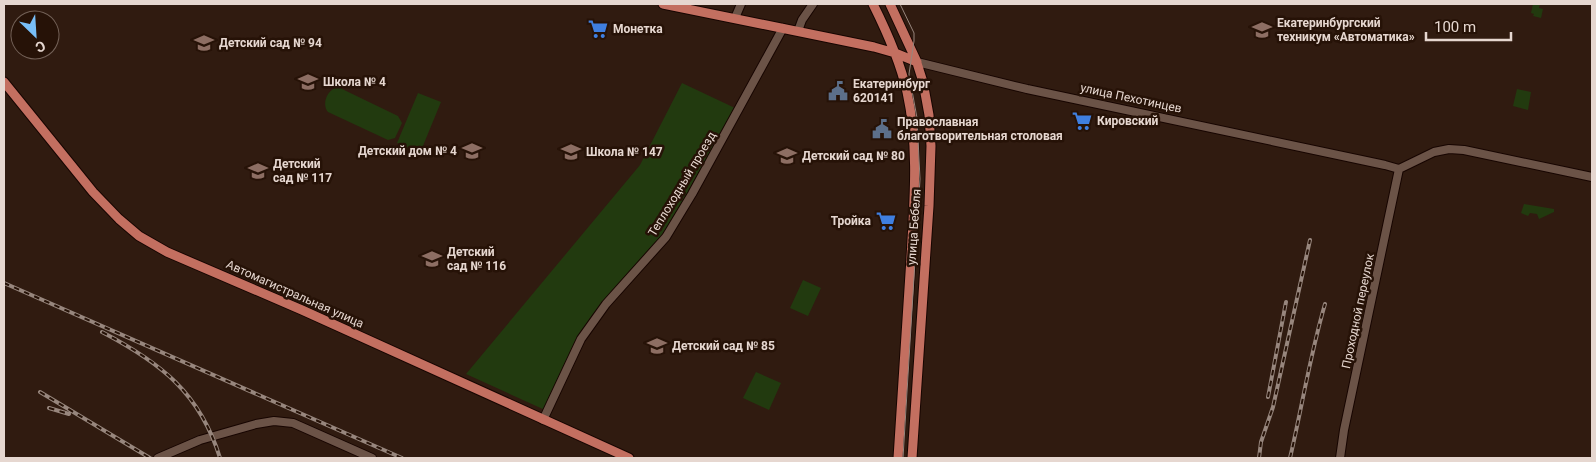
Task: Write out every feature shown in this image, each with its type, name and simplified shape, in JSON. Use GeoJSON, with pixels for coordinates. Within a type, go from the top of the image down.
{"type":"FeatureCollection","features":[{"type":"Feature","properties":{"kind":"main road","name":"улица Пехотинцев"},"geometry":{"type":"LineString","coordinates":[[663,4],[874,47],[917,62]]}},
{"type":"Feature","properties":{"kind":"main road","name":"улица Бебеля"},"geometry":{"type":"LineString","coordinates":[[873,4],[884,25],[907,93],[914,173],[910,282],[898,458]]}},
{"type":"Feature","properties":{"kind":"main road","name":"улица Бебеля"},"geometry":{"type":"LineString","coordinates":[[890,4],[917,62],[929,115],[931,146],[929,206],[912,458]]}},
{"type":"Feature","properties":{"kind":"main road","name":"Автомагистральная улица"},"geometry":{"type":"LineString","coordinates":[[4,82],[93,192],[119,219],[139,236],[167,252],[302,310],[628,458]]}},
{"type":"Feature","properties":{"kind":"street"},"geometry":{"type":"LineString","coordinates":[[735,18],[741,4]]}},
{"type":"Feature","properties":{"kind":"street"},"geometry":{"type":"LineString","coordinates":[[798,30],[802,20],[813,4]]}},
{"type":"Feature","properties":{"kind":"street","name":"Теплоходный проезд"},"geometry":{"type":"LineString","coordinates":[[543,420],[581,339],[606,304],[666,237],[692,194],[783,28]]}},
{"type":"Feature","properties":{"kind":"street","name":"улица Пехотинцев"},"geometry":{"type":"LineString","coordinates":[[917,62],[1027,89],[1385,165],[1398,170]]}},
{"type":"Feature","properties":{"kind":"street"},"geometry":{"type":"LineString","coordinates":[[1398,170],[1434,152],[1449,149],[1464,150],[1592,177]]}},
{"type":"Feature","properties":{"kind":"street","name":"Проходной переулок"},"geometry":{"type":"LineString","coordinates":[[1340,458],[1398,170]]}},
{"type":"Feature","properties":{"kind":"street"},"geometry":{"type":"LineString","coordinates":[[158,458],[200,440],[256,424],[274,421],[293,423],[372,458]]}},
{"type":"Feature","properties":{"kind":"green space"},"geometry":{"type":"Polygon","coordinates":[[[1533,4],[1540,4],[1539,8],[1543,9],[1541,18],[1533,16],[1534,14],[1531,13],[1533,4]]]}},
{"type":"Feature","properties":{"kind":"green space"},"geometry":{"type":"Polygon","coordinates":[[[682,83],[735,108],[674,220],[650,251],[591,317],[576,339],[545,410],[466,374],[640,165],[682,83]]]}},
{"type":"Feature","properties":{"kind":"green space"},"geometry":{"type":"Polygon","coordinates":[[[335,88],[340,88],[398,116],[402,123],[395,138],[388,140],[328,112],[325,102],[329,92],[335,88]]]}},
{"type":"Feature","properties":{"kind":"green space"},"geometry":{"type":"Polygon","coordinates":[[[1517,89],[1531,92],[1528,110],[1513,106],[1517,89]]]}},
{"type":"Feature","properties":{"kind":"green space"},"geometry":{"type":"Polygon","coordinates":[[[418,93],[441,102],[420,153],[397,143],[418,93]]]}},
{"type":"Feature","properties":{"kind":"green space"},"geometry":{"type":"Polygon","coordinates":[[[1524,204],[1554,209],[1554,212],[1539,219],[1537,214],[1530,213],[1528,216],[1521,213],[1524,204]]]}},
{"type":"Feature","properties":{"kind":"green space"},"geometry":{"type":"Polygon","coordinates":[[[803,280],[821,288],[808,316],[790,308],[803,280]]]}},
{"type":"Feature","properties":{"kind":"green space"},"geometry":{"type":"Polygon","coordinates":[[[756,372],[781,383],[769,410],[743,398],[756,372]]]}},
{"type":"Feature","properties":{"kind":"tram line"},"geometry":{"type":"LineString","coordinates":[[900,4],[914,33],[909,74],[917,118],[920,179],[903,458]]}},
{"type":"Feature","properties":{"kind":"railway"},"geometry":{"type":"LineString","coordinates":[[1259,458],[1261,442],[1273,407],[1310,240]]}},
{"type":"Feature","properties":{"kind":"railway"},"geometry":{"type":"LineString","coordinates":[[4,283],[402,458]]}},
{"type":"Feature","properties":{"kind":"railway"},"geometry":{"type":"LineString","coordinates":[[1268,397],[1286,302]]}},
{"type":"Feature","properties":{"kind":"railway"},"geometry":{"type":"LineString","coordinates":[[1290,458],[1310,362],[1325,304]]}},
{"type":"Feature","properties":{"kind":"railway"},"geometry":{"type":"LineString","coordinates":[[102,332],[143,356],[176,382],[201,415],[212,435],[220,458]]}},
{"type":"Feature","properties":{"kind":"railway"},"geometry":{"type":"LineString","coordinates":[[40,392],[150,458]]}},
{"type":"Feature","properties":{"kind":"railway"},"geometry":{"type":"LineString","coordinates":[[49,408],[69,414]]}},
{"type":"Feature","properties":{"kind":"place","name":"Монетка"},"geometry":{"type":"Point","coordinates":[598,29]}},
{"type":"Feature","properties":{"kind":"place","name":"Екатеринбургский техникум «Автоматика»"},"geometry":{"type":"Point","coordinates":[1262,30]}},
{"type":"Feature","properties":{"kind":"place","name":"Детский сад № 94"},"geometry":{"type":"Point","coordinates":[204,43]}},
{"type":"Feature","properties":{"kind":"place","name":"Школа № 4"},"geometry":{"type":"Point","coordinates":[308,82]}},
{"type":"Feature","properties":{"kind":"place","name":"Екатеринбург 620141"},"geometry":{"type":"Point","coordinates":[838,91]}},
{"type":"Feature","properties":{"kind":"place","name":"Кировский"},"geometry":{"type":"Point","coordinates":[1082,121]}},
{"type":"Feature","properties":{"kind":"place","name":"Православная благотворительная столовая"},"geometry":{"type":"Point","coordinates":[882,129]}},
{"type":"Feature","properties":{"kind":"place","name":"Детский дом № 4"},"geometry":{"type":"Point","coordinates":[472,151]}},
{"type":"Feature","properties":{"kind":"place","name":"Школа № 147"},"geometry":{"type":"Point","coordinates":[571,152]}},
{"type":"Feature","properties":{"kind":"place","name":"Детский сад № 80"},"geometry":{"type":"Point","coordinates":[787,156]}},
{"type":"Feature","properties":{"kind":"place","name":"Детский сад № 117"},"geometry":{"type":"Point","coordinates":[258,171]}},
{"type":"Feature","properties":{"kind":"place","name":"Тройка"},"geometry":{"type":"Point","coordinates":[886,221]}},
{"type":"Feature","properties":{"kind":"place","name":"Детский сад № 116"},"geometry":{"type":"Point","coordinates":[432,259]}},
{"type":"Feature","properties":{"kind":"place","name":"Детский сад № 85"},"geometry":{"type":"Point","coordinates":[657,346]}}]}
